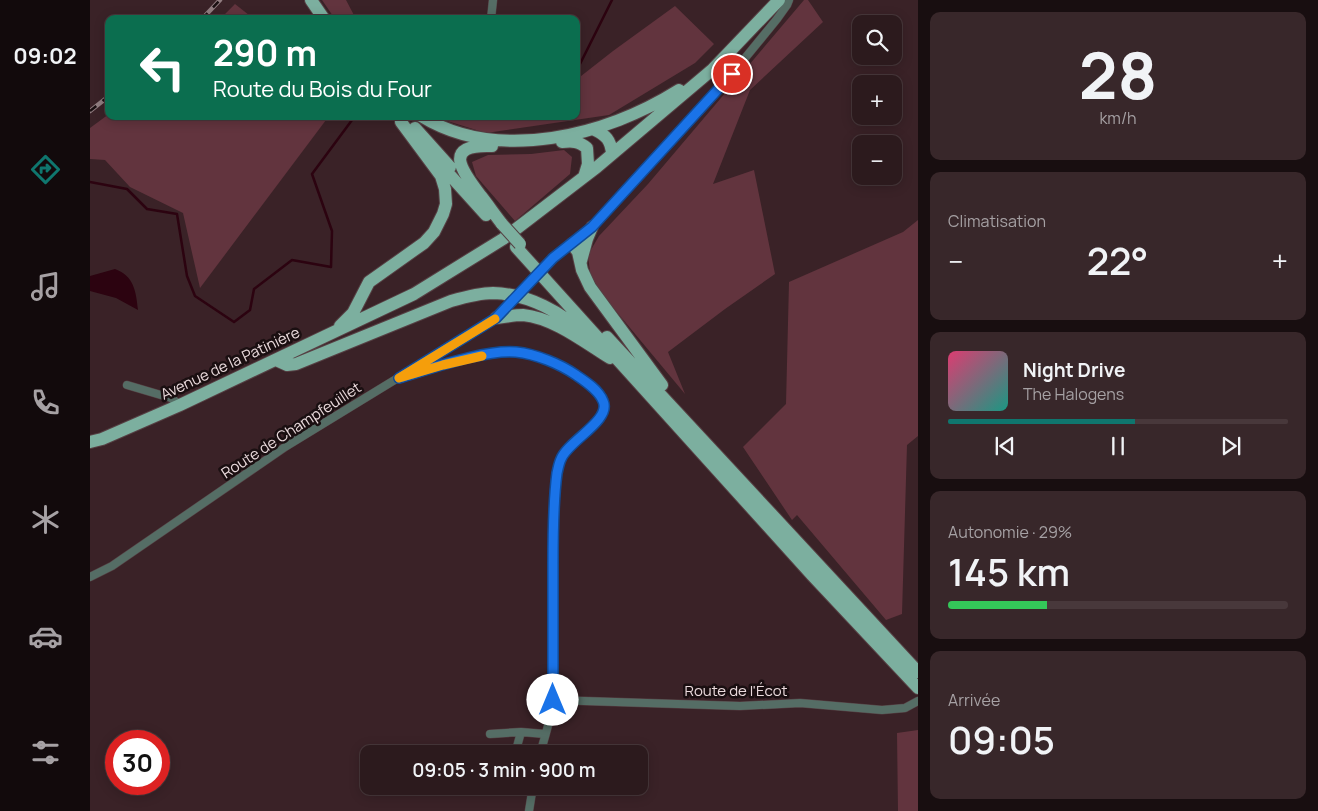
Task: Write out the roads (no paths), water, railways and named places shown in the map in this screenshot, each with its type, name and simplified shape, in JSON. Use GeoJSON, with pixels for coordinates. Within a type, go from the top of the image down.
{"type":"FeatureCollection","features":[{"type":"Feature","properties":{"kind":"main road"},"geometry":{"type":"LineString","coordinates":[[304,0],[314,15]]}},
{"type":"Feature","properties":{"kind":"main road"},"geometry":{"type":"LineString","coordinates":[[311,0],[321,15]]}},
{"type":"Feature","properties":{"kind":"main road"},"geometry":{"type":"LineString","coordinates":[[429,120],[448,130],[484,139],[513,141],[544,139],[593,129],[632,115],[673,94],[713,69],[779,0]]}},
{"type":"Feature","properties":{"kind":"main road","name":"Avenue de la Patinière"},"geometry":{"type":"LineString","coordinates":[[90,442],[102,439],[180,405],[414,294],[501,230],[584,177],[713,69]]}},
{"type":"Feature","properties":{"kind":"main road"},"geometry":{"type":"LineString","coordinates":[[333,333],[353,313],[369,282],[424,243],[439,224],[446,204],[446,188],[441,176],[402,120]]}},
{"type":"Feature","properties":{"kind":"main road"},"geometry":{"type":"LineString","coordinates":[[403,120],[501,230],[518,245],[710,446],[918,672]]}},
{"type":"Feature","properties":{"kind":"main road"},"geometry":{"type":"LineString","coordinates":[[593,129],[607,137],[611,144],[612,154]]}},
{"type":"Feature","properties":{"kind":"main road"},"geometry":{"type":"LineString","coordinates":[[501,230],[461,168],[460,160],[464,150],[482,145],[516,147],[573,141],[587,148],[588,164],[584,177]]}},
{"type":"Feature","properties":{"kind":"main road"},"geometry":{"type":"LineString","coordinates":[[581,264],[584,247],[592,227]]}},
{"type":"Feature","properties":{"kind":"main road"},"geometry":{"type":"LineString","coordinates":[[572,244],[578,252],[590,287],[637,353],[710,446]]}},
{"type":"Feature","properties":{"kind":"main road"},"geometry":{"type":"LineString","coordinates":[[518,245],[633,378],[812,575],[918,688]]}},
{"type":"Feature","properties":{"kind":"main road"},"geometry":{"type":"LineString","coordinates":[[364,289],[365,297],[372,305],[382,310]]}},
{"type":"Feature","properties":{"kind":"main road"},"geometry":{"type":"LineString","coordinates":[[276,360],[287,366],[296,364],[451,301],[493,293],[524,298],[540,304],[582,331],[633,378]]}},
{"type":"Feature","properties":{"kind":"main road"},"geometry":{"type":"LineString","coordinates":[[496,318],[521,315],[542,320],[576,337],[612,360]]}},
{"type":"Feature","properties":{"kind":"street"},"geometry":{"type":"LineString","coordinates":[[491,15],[493,0]]}},
{"type":"Feature","properties":{"kind":"street","name":"Route de Champfeuillet"},"geometry":{"type":"LineString","coordinates":[[90,577],[112,566],[285,447],[496,318],[553,258],[592,227],[732,74],[777,19],[789,0]]}},
{"type":"Feature","properties":{"kind":"street"},"geometry":{"type":"LineString","coordinates":[[399,378],[476,357],[516,352],[543,359],[571,371],[585,381],[604,401],[605,410],[600,418],[568,449],[561,458],[558,468],[554,492],[553,528],[553,700],[542,745]]}},
{"type":"Feature","properties":{"kind":"street"},"geometry":{"type":"LineString","coordinates":[[127,386],[171,398],[180,405]]}},
{"type":"Feature","properties":{"kind":"street","name":"Route de l'Écot"},"geometry":{"type":"LineString","coordinates":[[553,700],[740,706],[800,704],[882,710],[905,708],[918,701]]}},
{"type":"Feature","properties":{"kind":"street"},"geometry":{"type":"LineString","coordinates":[[490,734],[521,732],[545,734]]}},
{"type":"Feature","properties":{"kind":"street"},"geometry":{"type":"LineString","coordinates":[[517,745],[521,732]]}},
{"type":"Feature","properties":{"kind":"street"},"geometry":{"type":"LineString","coordinates":[[529,811],[532,795]]}},
{"type":"Feature","properties":{"kind":"waterway"},"geometry":{"type":"LineString","coordinates":[[580,64],[612,0]]}},
{"type":"Feature","properties":{"kind":"waterway"},"geometry":{"type":"LineString","coordinates":[[90,182],[127,189],[147,209],[177,214],[187,276],[195,296],[234,322],[250,310],[254,289],[292,260],[331,267],[332,231],[312,174],[352,120]]}},
{"type":"Feature","properties":{"kind":"railway"},"geometry":{"type":"LineString","coordinates":[[206,15],[220,0]]}},
{"type":"Feature","properties":{"kind":"railway"},"geometry":{"type":"LineString","coordinates":[[90,111],[105,99]]}}]}
